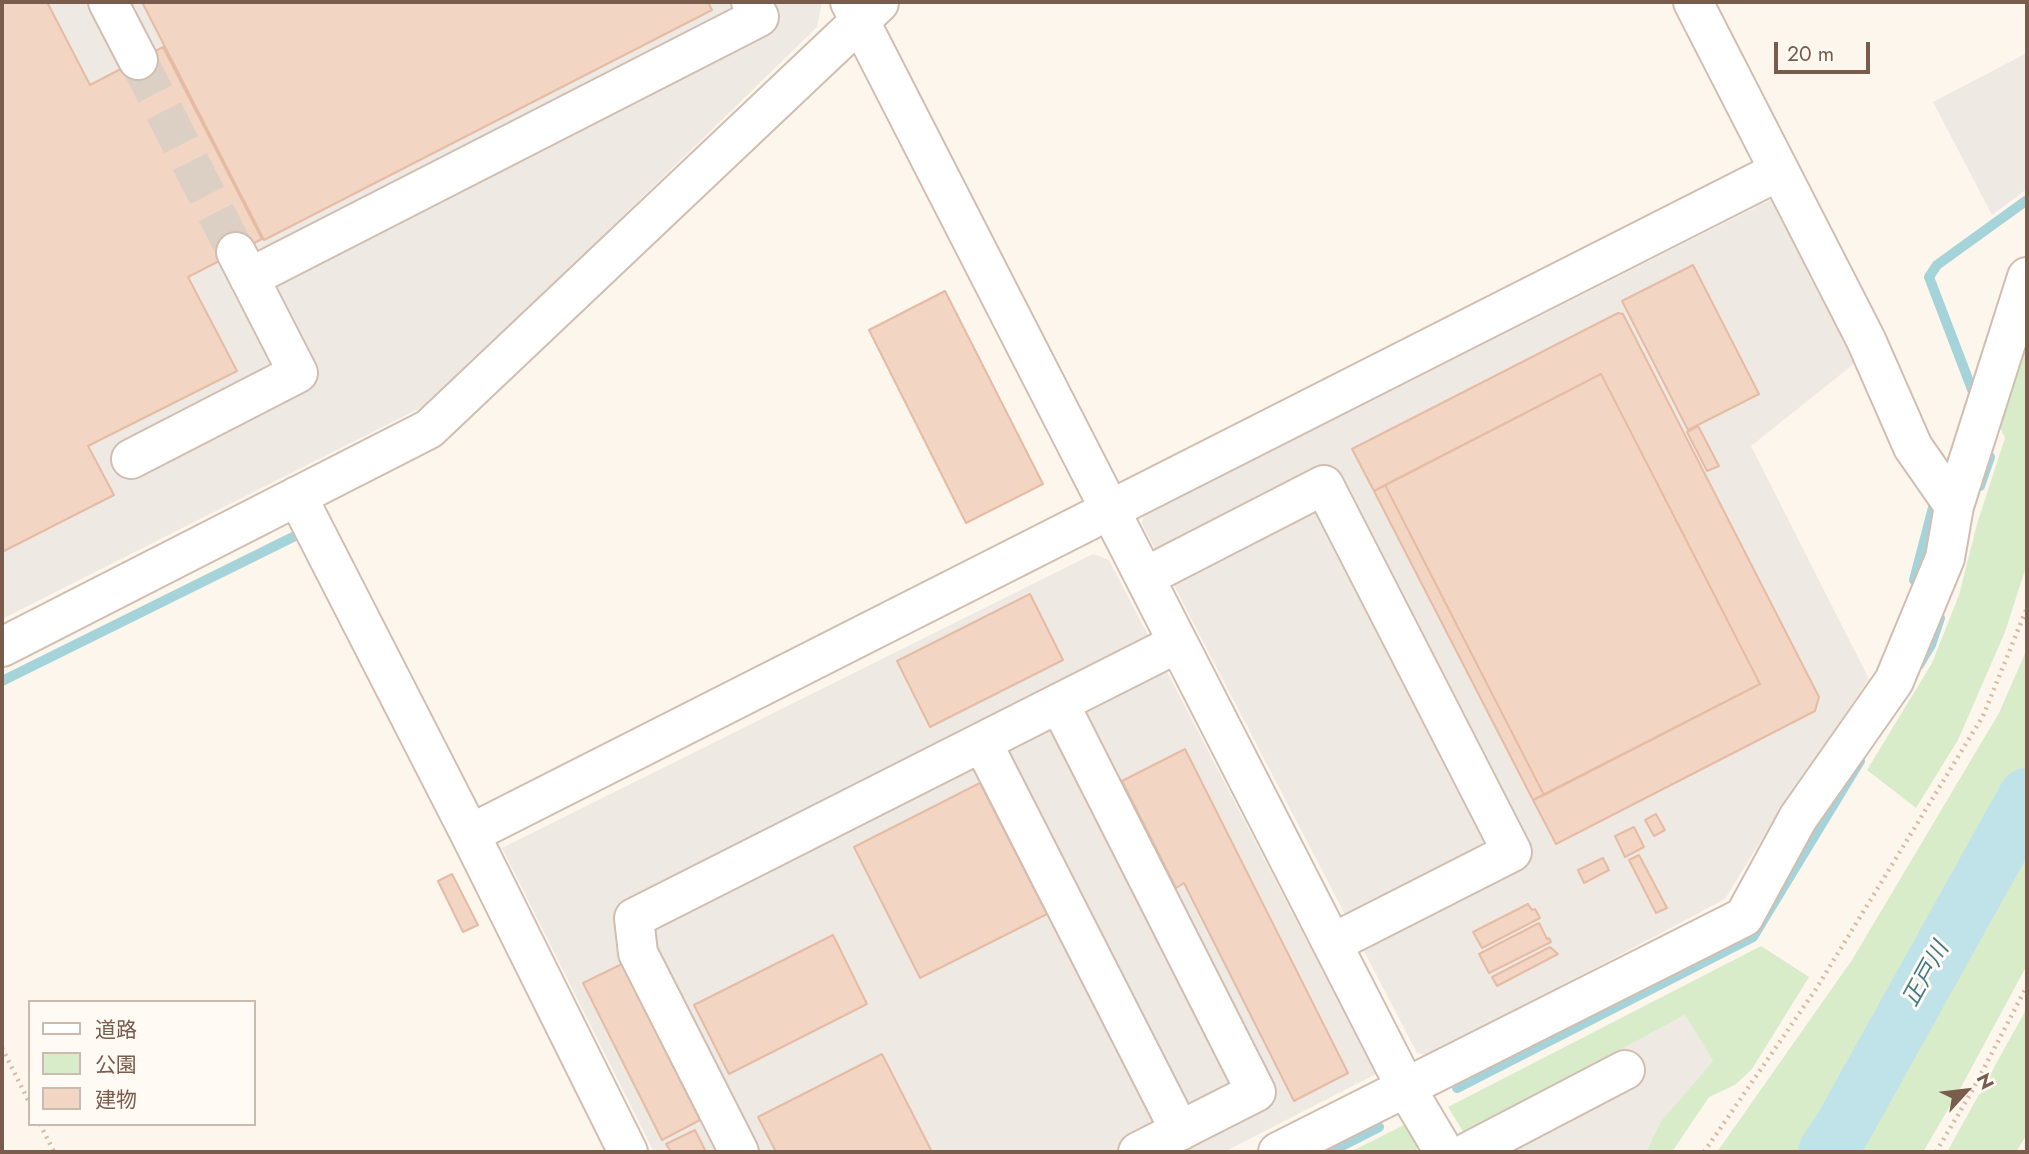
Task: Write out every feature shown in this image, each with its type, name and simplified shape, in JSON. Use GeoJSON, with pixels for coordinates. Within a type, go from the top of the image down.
{"type":"FeatureCollection","features":[{"type":"Feature","properties":{"kind":"street"},"geometry":{"type":"LineString","coordinates":[[108,2],[138,60]]}},
{"type":"Feature","properties":{"kind":"street"},"geometry":{"type":"LineString","coordinates":[[131,459],[298,373],[243,265],[759,17],[751,2]]}},
{"type":"Feature","properties":{"kind":"street"},"geometry":{"type":"LineString","coordinates":[[1693,2],[1866,340],[1913,447],[1954,506]]}},
{"type":"Feature","properties":{"kind":"street"},"geometry":{"type":"LineString","coordinates":[[2,647],[429,429],[864,8],[1111,511],[1406,1088],[1444,1152]]}},
{"type":"Feature","properties":{"kind":"street"},"geometry":{"type":"LineString","coordinates":[[470,834],[1779,170]]}},
{"type":"Feature","properties":{"kind":"street"},"geometry":{"type":"LineString","coordinates":[[1278,1152],[1744,917],[1798,818],[1894,681],[1945,558],[1954,506],[2027,277]]}},
{"type":"Feature","properties":{"kind":"street"},"geometry":{"type":"LineString","coordinates":[[1145,577],[1324,485],[1512,852],[1333,943]]}},
{"type":"Feature","properties":{"kind":"street"},"geometry":{"type":"LineString","coordinates":[[297,496],[470,834],[628,1152]]}},
{"type":"Feature","properties":{"kind":"street"},"geometry":{"type":"LineString","coordinates":[[739,1152],[638,953],[634,918],[1178,643]]}},
{"type":"Feature","properties":{"kind":"street"},"geometry":{"type":"LineString","coordinates":[[1059,703],[1256,1092],[1138,1152]]}},
{"type":"Feature","properties":{"kind":"street"},"geometry":{"type":"LineString","coordinates":[[982,742],[1180,1131]]}},
{"type":"Feature","properties":{"kind":"street"},"geometry":{"type":"LineString","coordinates":[[1468,1152],[1625,1070]]}},
{"type":"Feature","properties":{"kind":"path"},"geometry":{"type":"LineString","coordinates":[[1704,1152],[1816,989],[1983,716],[2027,608]]}},
{"type":"Feature","properties":{"kind":"path"},"geometry":{"type":"LineString","coordinates":[[1936,1152],[1972,1091],[2027,986]]}},
{"type":"Feature","properties":{"kind":"path"},"geometry":{"type":"LineString","coordinates":[[2,1048],[28,1100]]}},
{"type":"Feature","properties":{"kind":"path"},"geometry":{"type":"LineString","coordinates":[[41,1126],[54,1152]]}},
{"type":"Feature","properties":{"kind":"shaded area"},"geometry":{"type":"Polygon","coordinates":[[[2,2],[822,2],[817,27],[434,401],[2,619],[2,2]]]}},
{"type":"Feature","properties":{"kind":"shaded area"},"geometry":{"type":"Polygon","coordinates":[[[2027,53],[2027,189],[1992,215],[1933,102],[2027,53]]]}},
{"type":"Feature","properties":{"kind":"shaded area"},"geometry":{"type":"Polygon","coordinates":[[[1778,196],[1860,359],[1751,446],[1869,679],[1779,811],[1725,899],[1429,1056],[1417,1053],[1142,524],[1143,516],[1778,196]]]}},
{"type":"Feature","properties":{"kind":"shaded area"},"geometry":{"type":"Polygon","coordinates":[[[1093,554],[1109,560],[1376,1074],[1224,1152],[654,1152],[502,848],[1093,554]]]}},
{"type":"Feature","properties":{"kind":"shaded area"},"geometry":{"type":"Polygon","coordinates":[[[1685,1015],[1713,1061],[1661,1121],[1646,1152],[1476,1152],[1464,1133],[1685,1015]]]}},
{"type":"Feature","properties":{"kind":"green space"},"geometry":{"type":"Polygon","coordinates":[[[2027,340],[2027,564],[2005,632],[1958,740],[1916,808],[1867,770],[1932,663],[1959,595],[1977,524],[2005,438],[1996,418],[2027,340]]]}},
{"type":"Feature","properties":{"kind":"green space"},"geometry":{"type":"Polygon","coordinates":[[[2027,649],[2027,780],[1813,1152],[1717,1152],[1852,960],[1999,713],[2027,649]]]}},
{"type":"Feature","properties":{"kind":"green space"},"geometry":{"type":"Polygon","coordinates":[[[2027,826],[2027,965],[1960,1089],[1923,1152],[1842,1152],[2027,826]]]}},
{"type":"Feature","properties":{"kind":"green space"},"geometry":{"type":"Polygon","coordinates":[[[1761,946],[1809,977],[1752,1069],[1735,1085],[1709,1097],[1672,1152],[1646,1152],[1661,1121],[1713,1061],[1685,1015],[1464,1133],[1448,1107],[1761,946]]]}},
{"type":"Feature","properties":{"kind":"green space"},"geometry":{"type":"Polygon","coordinates":[[[2027,1008],[2027,1134],[2016,1152],[1947,1152],[2027,1008]]]}},
{"type":"Feature","properties":{"kind":"green space"},"geometry":{"type":"Polygon","coordinates":[[[1404,1125],[1420,1148],[1411,1152],[1350,1152],[1404,1125]]]}},
{"type":"Feature","properties":{"kind":"building"},"geometry":{"type":"Polygon","coordinates":[[[2,2],[47,2],[90,85],[163,47],[262,239],[188,277],[237,371],[88,446],[114,495],[2,552],[2,2]]]}},
{"type":"Feature","properties":{"kind":"building"},"geometry":{"type":"Polygon","coordinates":[[[142,2],[708,2],[712,10],[264,240],[142,2]]]}},
{"type":"Feature","properties":{"kind":"building"},"geometry":{"type":"Polygon","coordinates":[[[1693,265],[1759,394],[1688,430],[1622,301],[1693,265]]]}},
{"type":"Feature","properties":{"kind":"building"},"geometry":{"type":"Polygon","coordinates":[[[945,291],[1043,484],[966,523],[869,330],[945,291]]]}},
{"type":"Feature","properties":{"kind":"building"},"geometry":{"type":"Polygon","coordinates":[[[1618,313],[1623,314],[1819,697],[1815,711],[1556,844],[1533,800],[1760,684],[1601,374],[1374,491],[1352,449],[1618,313]]]}},
{"type":"Feature","properties":{"kind":"building"},"geometry":{"type":"Polygon","coordinates":[[[1601,374],[1760,684],[1544,795],[1385,485],[1601,374]]]}},
{"type":"Feature","properties":{"kind":"building"},"geometry":{"type":"Polygon","coordinates":[[[1698,426],[1719,466],[1707,471],[1687,432],[1698,426]]]}},
{"type":"Feature","properties":{"kind":"building"},"geometry":{"type":"Polygon","coordinates":[[[1385,485],[1544,795],[1533,800],[1374,491],[1385,485]]]}},
{"type":"Feature","properties":{"kind":"building"},"geometry":{"type":"Polygon","coordinates":[[[1030,594],[1063,660],[930,727],[897,661],[1030,594]]]}},
{"type":"Feature","properties":{"kind":"building"},"geometry":{"type":"Polygon","coordinates":[[[1185,749],[1348,1073],[1294,1101],[1184,883],[1176,888],[1122,781],[1185,749]]]}},
{"type":"Feature","properties":{"kind":"building"},"geometry":{"type":"Polygon","coordinates":[[[980,783],[1047,914],[920,978],[854,847],[980,783]]]}},
{"type":"Feature","properties":{"kind":"building"},"geometry":{"type":"Polygon","coordinates":[[[1656,814],[1665,830],[1654,836],[1645,820],[1656,814]]]}},
{"type":"Feature","properties":{"kind":"building"},"geometry":{"type":"Polygon","coordinates":[[[1634,827],[1644,847],[1625,857],[1615,836],[1634,827]]]}},
{"type":"Feature","properties":{"kind":"building"},"geometry":{"type":"Polygon","coordinates":[[[1639,855],[1667,908],[1656,913],[1629,860],[1639,855]]]}},
{"type":"Feature","properties":{"kind":"building"},"geometry":{"type":"Polygon","coordinates":[[[1603,858],[1609,870],[1584,883],[1578,870],[1603,858]]]}},
{"type":"Feature","properties":{"kind":"building"},"geometry":{"type":"Polygon","coordinates":[[[452,874],[478,925],[463,932],[438,881],[452,874]]]}},
{"type":"Feature","properties":{"kind":"building"},"geometry":{"type":"Polygon","coordinates":[[[1528,904],[1540,918],[1482,948],[1473,932],[1528,904]]]}},
{"type":"Feature","properties":{"kind":"building"},"geometry":{"type":"Polygon","coordinates":[[[1539,923],[1551,942],[1489,973],[1479,954],[1539,923]]]}},
{"type":"Feature","properties":{"kind":"building"},"geometry":{"type":"Polygon","coordinates":[[[833,935],[867,1004],[729,1074],[694,1005],[833,935]]]}},
{"type":"Feature","properties":{"kind":"building"},"geometry":{"type":"Polygon","coordinates":[[[1550,947],[1558,954],[1497,986],[1492,977],[1550,947]]]}},
{"type":"Feature","properties":{"kind":"building"},"geometry":{"type":"Polygon","coordinates":[[[622,964],[700,1120],[662,1140],[583,983],[622,964]]]}},
{"type":"Feature","properties":{"kind":"building"},"geometry":{"type":"Polygon","coordinates":[[[882,1054],[932,1152],[776,1152],[758,1117],[882,1054]]]}},
{"type":"Feature","properties":{"kind":"building"},"geometry":{"type":"Polygon","coordinates":[[[695,1130],[706,1152],[671,1152],[666,1144],[695,1130]]]}},
{"type":"Feature","properties":{"kind":"waterway"},"geometry":{"type":"LineString","coordinates":[[1973,392],[1929,277],[1937,265],[2027,200]]}},
{"type":"Feature","properties":{"kind":"waterway"},"geometry":{"type":"LineString","coordinates":[[1980,486],[1990,457]]}},
{"type":"Feature","properties":{"kind":"waterway"},"geometry":{"type":"LineString","coordinates":[[1914,580],[1935,500]]}},
{"type":"Feature","properties":{"kind":"waterway"},"geometry":{"type":"LineString","coordinates":[[2,681],[297,535]]}},
{"type":"Feature","properties":{"kind":"waterway"},"geometry":{"type":"LineString","coordinates":[[1919,665],[1931,645],[1940,618]]}},
{"type":"Feature","properties":{"kind":"waterway"},"geometry":{"type":"LineString","coordinates":[[1457,1088],[1753,937],[1860,761]]}},
{"type":"Feature","properties":{"kind":"waterway","name":"正戸川"},"geometry":{"type":"LineString","coordinates":[[1827,1152],[2027,797]]}},
{"type":"Feature","properties":{"kind":"waterway"},"geometry":{"type":"LineString","coordinates":[[1330,1152],[1379,1127]]}},
{"type":"Feature","properties":{"kind":"tunnel"},"geometry":{"type":"LineString","coordinates":[[138,60],[236,252]]}}]}
